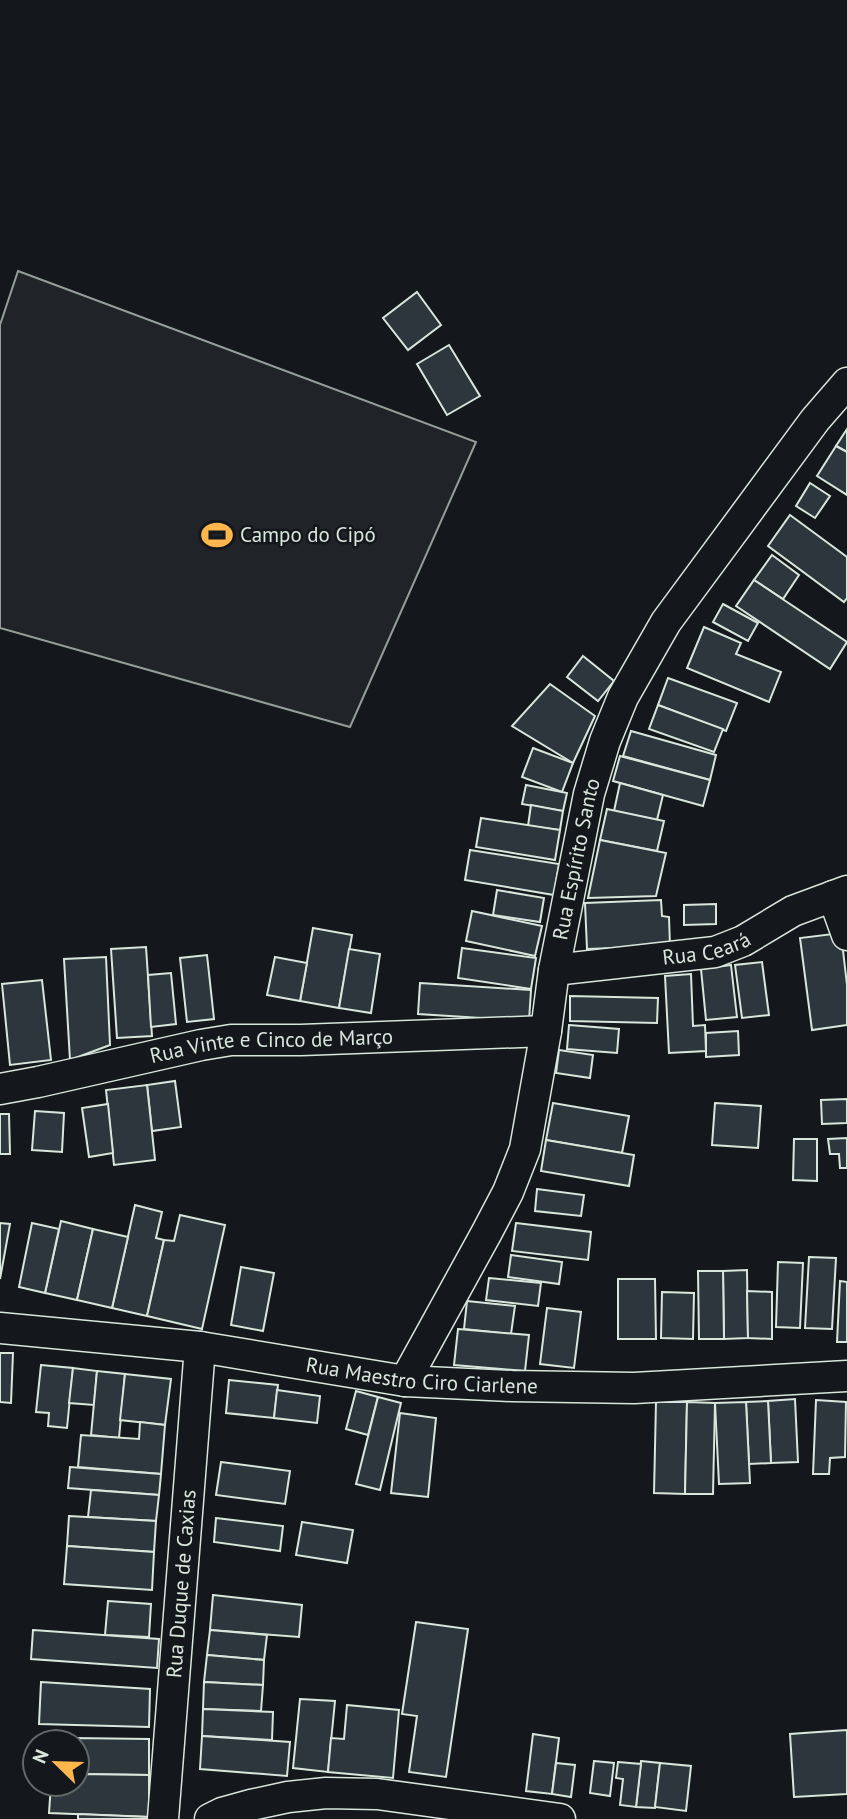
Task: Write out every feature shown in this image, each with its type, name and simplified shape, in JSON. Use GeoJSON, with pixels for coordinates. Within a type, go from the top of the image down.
{"type":"FeatureCollection","features":[{"type":"Feature","properties":{"kind":"street","name":"Rua Espírito Santo"},"geometry":{"type":"LineString","coordinates":[[405,1381],[508,1192],[525,1149],[554,970],[589,793],[605,741],[623,697],[667,622],[816,420],[847,383]]}},
{"type":"Feature","properties":{"kind":"street","name":"Rua Ceará"},"geometry":{"type":"LineString","coordinates":[[554,970],[715,952],[743,941],[793,911],[840,893]]}},
{"type":"Feature","properties":{"kind":"street"},"geometry":{"type":"LineString","coordinates":[[840,893],[847,935]]}},
{"type":"Feature","properties":{"kind":"street","name":"Rua Vinte e Cinco de Março"},"geometry":{"type":"LineString","coordinates":[[0,1089],[231,1040],[546,1031]]}},
{"type":"Feature","properties":{"kind":"street","name":"Rua Maestro Ciro Ciarlene"},"geometry":{"type":"LineString","coordinates":[[0,1328],[200,1347],[405,1381],[634,1388],[847,1376]]}},
{"type":"Feature","properties":{"kind":"street","name":"Rua Duque de Caxias"},"geometry":{"type":"LineString","coordinates":[[163,1819],[200,1347]]}},
{"type":"Feature","properties":{"kind":"street"},"geometry":{"type":"LineString","coordinates":[[210,1819],[251,1805],[326,1793],[377,1794],[560,1819]]}},
{"type":"Feature","properties":{"kind":"shaded area","name":"Campo do Cipó"},"geometry":{"type":"Polygon","coordinates":[[[18,271],[476,442],[350,727],[0,628],[0,325],[18,271]]]}},
{"type":"Feature","properties":{"kind":"building"},"geometry":{"type":"Polygon","coordinates":[[[417,292],[441,325],[408,350],[383,318],[417,292]]]}},
{"type":"Feature","properties":{"kind":"building"},"geometry":{"type":"Polygon","coordinates":[[[449,345],[480,396],[447,415],[417,364],[449,345]]]}},
{"type":"Feature","properties":{"kind":"building"},"geometry":{"type":"Polygon","coordinates":[[[847,429],[847,452],[836,446],[847,429]]]}},
{"type":"Feature","properties":{"kind":"building"},"geometry":{"type":"Polygon","coordinates":[[[836,446],[847,452],[847,495],[817,476],[836,446]]]}},
{"type":"Feature","properties":{"kind":"building"},"geometry":{"type":"Polygon","coordinates":[[[810,483],[830,496],[815,518],[796,506],[810,483]]]}},
{"type":"Feature","properties":{"kind":"building"},"geometry":{"type":"Polygon","coordinates":[[[790,515],[847,557],[847,598],[844,602],[768,546],[790,515]]]}},
{"type":"Feature","properties":{"kind":"building"},"geometry":{"type":"Polygon","coordinates":[[[772,555],[799,575],[783,599],[754,580],[772,555]]]}},
{"type":"Feature","properties":{"kind":"building"},"geometry":{"type":"Polygon","coordinates":[[[754,580],[847,642],[830,669],[736,606],[754,580]]]}},
{"type":"Feature","properties":{"kind":"building"},"geometry":{"type":"Polygon","coordinates":[[[723,604],[758,623],[748,641],[713,622],[723,604]]]}},
{"type":"Feature","properties":{"kind":"building"},"geometry":{"type":"Polygon","coordinates":[[[704,627],[741,643],[736,654],[781,672],[769,702],[687,668],[704,627]]]}},
{"type":"Feature","properties":{"kind":"building"},"geometry":{"type":"Polygon","coordinates":[[[583,656],[614,681],[598,701],[567,677],[583,656]]]}},
{"type":"Feature","properties":{"kind":"building"},"geometry":{"type":"Polygon","coordinates":[[[668,678],[737,703],[726,731],[658,705],[668,678]]]}},
{"type":"Feature","properties":{"kind":"building"},"geometry":{"type":"Polygon","coordinates":[[[550,684],[595,716],[573,763],[512,726],[550,684]]]}},
{"type":"Feature","properties":{"kind":"building"},"geometry":{"type":"Polygon","coordinates":[[[658,705],[723,729],[714,752],[649,729],[658,705]]]}},
{"type":"Feature","properties":{"kind":"building"},"geometry":{"type":"Polygon","coordinates":[[[631,731],[716,755],[710,780],[623,756],[631,731]]]}},
{"type":"Feature","properties":{"kind":"building"},"geometry":{"type":"Polygon","coordinates":[[[533,748],[573,763],[562,792],[522,777],[533,748]]]}},
{"type":"Feature","properties":{"kind":"building"},"geometry":{"type":"Polygon","coordinates":[[[620,756],[710,780],[703,806],[613,781],[620,756]]]}},
{"type":"Feature","properties":{"kind":"building"},"geometry":{"type":"Polygon","coordinates":[[[620,783],[663,795],[657,820],[614,811],[620,783]]]}},
{"type":"Feature","properties":{"kind":"building"},"geometry":{"type":"Polygon","coordinates":[[[526,785],[567,793],[563,811],[522,804],[526,785]]]}},
{"type":"Feature","properties":{"kind":"building"},"geometry":{"type":"Polygon","coordinates":[[[531,805],[563,811],[560,830],[528,826],[531,805]]]}},
{"type":"Feature","properties":{"kind":"building"},"geometry":{"type":"Polygon","coordinates":[[[607,809],[664,821],[657,851],[600,840],[607,809]]]}},
{"type":"Feature","properties":{"kind":"building"},"geometry":{"type":"Polygon","coordinates":[[[481,818],[560,830],[555,860],[476,847],[481,818]]]}},
{"type":"Feature","properties":{"kind":"building"},"geometry":{"type":"Polygon","coordinates":[[[600,840],[666,853],[656,896],[588,898],[600,840]]]}},
{"type":"Feature","properties":{"kind":"building"},"geometry":{"type":"Polygon","coordinates":[[[470,850],[559,864],[554,895],[465,880],[470,850]]]}},
{"type":"Feature","properties":{"kind":"building"},"geometry":{"type":"Polygon","coordinates":[[[497,890],[544,898],[540,922],[493,915],[497,890]]]}},
{"type":"Feature","properties":{"kind":"building"},"geometry":{"type":"Polygon","coordinates":[[[661,900],[662,916],[669,917],[670,946],[587,949],[585,903],[661,900]]]}},
{"type":"Feature","properties":{"kind":"building"},"geometry":{"type":"Polygon","coordinates":[[[716,904],[716,924],[684,925],[684,905],[716,904]]]}},
{"type":"Feature","properties":{"kind":"building"},"geometry":{"type":"Polygon","coordinates":[[[472,911],[542,926],[535,956],[466,941],[472,911]]]}},
{"type":"Feature","properties":{"kind":"building"},"geometry":{"type":"Polygon","coordinates":[[[313,928],[352,935],[339,1008],[300,1001],[313,928]]]}},
{"type":"Feature","properties":{"kind":"building"},"geometry":{"type":"Polygon","coordinates":[[[841,933],[847,985],[847,1025],[812,1030],[800,938],[841,933]]]}},
{"type":"Feature","properties":{"kind":"building"},"geometry":{"type":"Polygon","coordinates":[[[146,947],[152,1036],[117,1038],[111,949],[146,947]]]}},
{"type":"Feature","properties":{"kind":"building"},"geometry":{"type":"Polygon","coordinates":[[[462,948],[536,958],[531,989],[458,978],[462,948]]]}},
{"type":"Feature","properties":{"kind":"building"},"geometry":{"type":"Polygon","coordinates":[[[349,949],[380,954],[371,1013],[339,1008],[349,949]]]}},
{"type":"Feature","properties":{"kind":"building"},"geometry":{"type":"Polygon","coordinates":[[[207,955],[214,1019],[187,1022],[180,958],[207,955]]]}},
{"type":"Feature","properties":{"kind":"building"},"geometry":{"type":"Polygon","coordinates":[[[106,957],[110,1045],[70,1060],[64,959],[106,957]]]}},
{"type":"Feature","properties":{"kind":"building"},"geometry":{"type":"Polygon","coordinates":[[[275,957],[307,963],[300,1001],[267,995],[275,957]]]}},
{"type":"Feature","properties":{"kind":"building"},"geometry":{"type":"Polygon","coordinates":[[[762,962],[769,1015],[742,1018],[735,965],[762,962]]]}},
{"type":"Feature","properties":{"kind":"building"},"geometry":{"type":"Polygon","coordinates":[[[731,965],[737,1017],[706,1020],[701,969],[731,965]]]}},
{"type":"Feature","properties":{"kind":"building"},"geometry":{"type":"Polygon","coordinates":[[[171,973],[176,1024],[151,1027],[148,975],[171,973]]]}},
{"type":"Feature","properties":{"kind":"building"},"geometry":{"type":"Polygon","coordinates":[[[691,974],[693,1026],[705,1025],[706,1051],[669,1053],[665,976],[691,974]]]}},
{"type":"Feature","properties":{"kind":"building"},"geometry":{"type":"Polygon","coordinates":[[[42,980],[51,1060],[10,1065],[2,984],[42,980]]]}},
{"type":"Feature","properties":{"kind":"building"},"geometry":{"type":"Polygon","coordinates":[[[420,983],[531,990],[529,1021],[418,1014],[420,983]]]}},
{"type":"Feature","properties":{"kind":"building"},"geometry":{"type":"Polygon","coordinates":[[[570,996],[658,998],[657,1023],[570,1021],[570,996]]]}},
{"type":"Feature","properties":{"kind":"building"},"geometry":{"type":"Polygon","coordinates":[[[569,1025],[619,1029],[617,1053],[567,1049],[569,1025]]]}},
{"type":"Feature","properties":{"kind":"building"},"geometry":{"type":"Polygon","coordinates":[[[738,1031],[739,1055],[706,1057],[706,1033],[738,1031]]]}},
{"type":"Feature","properties":{"kind":"building"},"geometry":{"type":"Polygon","coordinates":[[[559,1050],[593,1055],[590,1078],[556,1073],[559,1050]]]}},
{"type":"Feature","properties":{"kind":"building"},"geometry":{"type":"Polygon","coordinates":[[[175,1081],[181,1127],[152,1131],[147,1085],[175,1081]]]}},
{"type":"Feature","properties":{"kind":"building"},"geometry":{"type":"Polygon","coordinates":[[[147,1085],[155,1160],[114,1165],[106,1090],[147,1085]]]}},
{"type":"Feature","properties":{"kind":"building"},"geometry":{"type":"Polygon","coordinates":[[[847,1099],[847,1123],[822,1124],[821,1100],[847,1099]]]}},
{"type":"Feature","properties":{"kind":"building"},"geometry":{"type":"Polygon","coordinates":[[[553,1103],[629,1116],[622,1153],[546,1140],[553,1103]]]}},
{"type":"Feature","properties":{"kind":"building"},"geometry":{"type":"Polygon","coordinates":[[[715,1103],[761,1106],[758,1148],[712,1145],[715,1103]]]}},
{"type":"Feature","properties":{"kind":"building"},"geometry":{"type":"Polygon","coordinates":[[[108,1104],[113,1153],[89,1157],[82,1108],[108,1104]]]}},
{"type":"Feature","properties":{"kind":"building"},"geometry":{"type":"Polygon","coordinates":[[[35,1111],[64,1113],[62,1152],[32,1150],[35,1111]]]}},
{"type":"Feature","properties":{"kind":"building"},"geometry":{"type":"Polygon","coordinates":[[[0,1114],[9,1114],[10,1154],[0,1154],[0,1114]]]}},
{"type":"Feature","properties":{"kind":"building"},"geometry":{"type":"Polygon","coordinates":[[[847,1138],[847,1168],[840,1168],[839,1154],[830,1154],[828,1139],[847,1138]]]}},
{"type":"Feature","properties":{"kind":"building"},"geometry":{"type":"Polygon","coordinates":[[[794,1139],[817,1139],[817,1181],[793,1180],[794,1139]]]}},
{"type":"Feature","properties":{"kind":"building"},"geometry":{"type":"Polygon","coordinates":[[[546,1140],[634,1155],[629,1186],[541,1171],[546,1140]]]}},
{"type":"Feature","properties":{"kind":"building"},"geometry":{"type":"Polygon","coordinates":[[[537,1189],[584,1195],[581,1216],[535,1211],[537,1189]]]}},
{"type":"Feature","properties":{"kind":"building"},"geometry":{"type":"Polygon","coordinates":[[[135,1205],[162,1212],[156,1238],[164,1240],[147,1316],[112,1308],[135,1205]]]}},
{"type":"Feature","properties":{"kind":"building"},"geometry":{"type":"Polygon","coordinates":[[[180,1215],[225,1225],[202,1329],[147,1316],[164,1240],[174,1241],[180,1215]]]}},
{"type":"Feature","properties":{"kind":"building"},"geometry":{"type":"Polygon","coordinates":[[[61,1221],[93,1229],[77,1300],[45,1293],[61,1221]]]}},
{"type":"Feature","properties":{"kind":"building"},"geometry":{"type":"Polygon","coordinates":[[[0,1223],[10,1224],[0,1279],[0,1223]]]}},
{"type":"Feature","properties":{"kind":"building"},"geometry":{"type":"Polygon","coordinates":[[[32,1223],[59,1229],[45,1293],[19,1287],[32,1223]]]}},
{"type":"Feature","properties":{"kind":"building"},"geometry":{"type":"Polygon","coordinates":[[[516,1223],[591,1232],[588,1260],[512,1251],[516,1223]]]}},
{"type":"Feature","properties":{"kind":"building"},"geometry":{"type":"Polygon","coordinates":[[[93,1229],[128,1237],[112,1308],[77,1300],[93,1229]]]}},
{"type":"Feature","properties":{"kind":"building"},"geometry":{"type":"Polygon","coordinates":[[[511,1255],[562,1262],[559,1284],[508,1277],[511,1255]]]}},
{"type":"Feature","properties":{"kind":"building"},"geometry":{"type":"Polygon","coordinates":[[[809,1257],[836,1258],[832,1329],[805,1328],[809,1257]]]}},
{"type":"Feature","properties":{"kind":"building"},"geometry":{"type":"Polygon","coordinates":[[[778,1262],[803,1263],[800,1328],[776,1327],[778,1262]]]}},
{"type":"Feature","properties":{"kind":"building"},"geometry":{"type":"Polygon","coordinates":[[[241,1267],[274,1273],[263,1331],[231,1325],[241,1267]]]}},
{"type":"Feature","properties":{"kind":"building"},"geometry":{"type":"Polygon","coordinates":[[[747,1270],[748,1338],[724,1339],[723,1271],[747,1270]]]}},
{"type":"Feature","properties":{"kind":"building"},"geometry":{"type":"Polygon","coordinates":[[[698,1271],[723,1271],[724,1339],[699,1339],[698,1271]]]}},
{"type":"Feature","properties":{"kind":"building"},"geometry":{"type":"Polygon","coordinates":[[[489,1278],[541,1283],[538,1306],[486,1300],[489,1278]]]}},
{"type":"Feature","properties":{"kind":"building"},"geometry":{"type":"Polygon","coordinates":[[[618,1279],[655,1279],[656,1339],[618,1339],[618,1279]]]}},
{"type":"Feature","properties":{"kind":"building"},"geometry":{"type":"Polygon","coordinates":[[[840,1281],[847,1282],[847,1342],[837,1342],[840,1281]]]}},
{"type":"Feature","properties":{"kind":"building"},"geometry":{"type":"Polygon","coordinates":[[[747,1291],[772,1292],[772,1339],[748,1338],[747,1291]]]}},
{"type":"Feature","properties":{"kind":"building"},"geometry":{"type":"Polygon","coordinates":[[[662,1292],[694,1293],[693,1339],[661,1338],[662,1292]]]}},
{"type":"Feature","properties":{"kind":"building"},"geometry":{"type":"Polygon","coordinates":[[[467,1301],[515,1306],[511,1334],[464,1329],[467,1301]]]}},
{"type":"Feature","properties":{"kind":"building"},"geometry":{"type":"Polygon","coordinates":[[[547,1308],[581,1312],[574,1368],[540,1364],[547,1308]]]}},
{"type":"Feature","properties":{"kind":"building"},"geometry":{"type":"Polygon","coordinates":[[[458,1329],[529,1335],[525,1371],[454,1365],[458,1329]]]}},
{"type":"Feature","properties":{"kind":"building"},"geometry":{"type":"Polygon","coordinates":[[[0,1353],[13,1353],[11,1403],[0,1402],[0,1353]]]}},
{"type":"Feature","properties":{"kind":"building"},"geometry":{"type":"Polygon","coordinates":[[[41,1365],[73,1368],[67,1428],[48,1426],[49,1413],[36,1412],[41,1365]]]}},
{"type":"Feature","properties":{"kind":"building"},"geometry":{"type":"Polygon","coordinates":[[[73,1368],[97,1371],[94,1405],[69,1403],[73,1368]]]}},
{"type":"Feature","properties":{"kind":"building"},"geometry":{"type":"Polygon","coordinates":[[[97,1371],[125,1374],[119,1438],[91,1435],[97,1371]]]}},
{"type":"Feature","properties":{"kind":"building"},"geometry":{"type":"Polygon","coordinates":[[[125,1374],[171,1379],[165,1425],[120,1420],[125,1374]]]}},
{"type":"Feature","properties":{"kind":"building"},"geometry":{"type":"Polygon","coordinates":[[[229,1380],[278,1385],[274,1418],[226,1413],[229,1380]]]}},
{"type":"Feature","properties":{"kind":"building"},"geometry":{"type":"Polygon","coordinates":[[[277,1390],[320,1396],[317,1423],[274,1418],[277,1390]]]}},
{"type":"Feature","properties":{"kind":"building"},"geometry":{"type":"Polygon","coordinates":[[[356,1391],[378,1397],[368,1435],[346,1429],[356,1391]]]}},
{"type":"Feature","properties":{"kind":"building"},"geometry":{"type":"Polygon","coordinates":[[[378,1397],[401,1403],[380,1490],[356,1484],[378,1397]]]}},
{"type":"Feature","properties":{"kind":"building"},"geometry":{"type":"Polygon","coordinates":[[[795,1399],[798,1462],[771,1463],[768,1401],[795,1399]]]}},
{"type":"Feature","properties":{"kind":"building"},"geometry":{"type":"Polygon","coordinates":[[[816,1400],[846,1402],[845,1457],[830,1458],[829,1474],[813,1474],[816,1400]]]}},
{"type":"Feature","properties":{"kind":"building"},"geometry":{"type":"Polygon","coordinates":[[[768,1401],[771,1463],[749,1464],[746,1402],[768,1401]]]}},
{"type":"Feature","properties":{"kind":"building"},"geometry":{"type":"Polygon","coordinates":[[[656,1402],[687,1402],[685,1494],[654,1493],[656,1402]]]}},
{"type":"Feature","properties":{"kind":"building"},"geometry":{"type":"Polygon","coordinates":[[[687,1402],[715,1403],[713,1494],[685,1494],[687,1402]]]}},
{"type":"Feature","properties":{"kind":"building"},"geometry":{"type":"Polygon","coordinates":[[[746,1402],[750,1483],[719,1484],[715,1403],[746,1402]]]}},
{"type":"Feature","properties":{"kind":"building"},"geometry":{"type":"Polygon","coordinates":[[[400,1413],[436,1418],[428,1497],[391,1493],[400,1413]]]}},
{"type":"Feature","properties":{"kind":"building"},"geometry":{"type":"Polygon","coordinates":[[[140,1422],[165,1425],[161,1474],[78,1467],[81,1435],[139,1439],[140,1422]]]}},
{"type":"Feature","properties":{"kind":"building"},"geometry":{"type":"Polygon","coordinates":[[[221,1462],[290,1471],[285,1504],[216,1495],[221,1462]]]}},
{"type":"Feature","properties":{"kind":"building"},"geometry":{"type":"Polygon","coordinates":[[[70,1467],[161,1474],[159,1495],[68,1488],[70,1467]]]}},
{"type":"Feature","properties":{"kind":"building"},"geometry":{"type":"Polygon","coordinates":[[[91,1490],[159,1495],[156,1521],[88,1517],[91,1490]]]}},
{"type":"Feature","properties":{"kind":"building"},"geometry":{"type":"Polygon","coordinates":[[[69,1516],[156,1521],[154,1552],[67,1546],[69,1516]]]}},
{"type":"Feature","properties":{"kind":"building"},"geometry":{"type":"Polygon","coordinates":[[[216,1518],[283,1526],[280,1551],[214,1542],[216,1518]]]}},
{"type":"Feature","properties":{"kind":"building"},"geometry":{"type":"Polygon","coordinates":[[[302,1522],[353,1530],[347,1563],[296,1555],[302,1522]]]}},
{"type":"Feature","properties":{"kind":"building"},"geometry":{"type":"Polygon","coordinates":[[[67,1546],[154,1552],[152,1590],[64,1584],[67,1546]]]}},
{"type":"Feature","properties":{"kind":"building"},"geometry":{"type":"Polygon","coordinates":[[[213,1595],[302,1605],[299,1637],[210,1630],[213,1595]]]}},
{"type":"Feature","properties":{"kind":"building"},"geometry":{"type":"Polygon","coordinates":[[[108,1601],[151,1604],[149,1637],[105,1635],[108,1601]]]}},
{"type":"Feature","properties":{"kind":"building"},"geometry":{"type":"Polygon","coordinates":[[[416,1622],[468,1629],[446,1777],[409,1772],[417,1716],[402,1714],[416,1622]]]}},
{"type":"Feature","properties":{"kind":"building"},"geometry":{"type":"Polygon","coordinates":[[[33,1630],[159,1639],[157,1668],[31,1659],[33,1630]]]}},
{"type":"Feature","properties":{"kind":"building"},"geometry":{"type":"Polygon","coordinates":[[[210,1630],[267,1635],[264,1660],[207,1655],[210,1630]]]}},
{"type":"Feature","properties":{"kind":"building"},"geometry":{"type":"Polygon","coordinates":[[[207,1655],[264,1660],[263,1685],[204,1682],[207,1655]]]}},
{"type":"Feature","properties":{"kind":"building"},"geometry":{"type":"Polygon","coordinates":[[[41,1682],[150,1689],[149,1727],[39,1724],[41,1682]]]}},
{"type":"Feature","properties":{"kind":"building"},"geometry":{"type":"Polygon","coordinates":[[[204,1682],[263,1685],[261,1711],[203,1709],[204,1682]]]}},
{"type":"Feature","properties":{"kind":"building"},"geometry":{"type":"Polygon","coordinates":[[[300,1699],[335,1701],[328,1772],[293,1768],[300,1699]]]}},
{"type":"Feature","properties":{"kind":"building"},"geometry":{"type":"Polygon","coordinates":[[[347,1705],[399,1710],[393,1778],[328,1772],[331,1738],[344,1739],[347,1705]]]}},
{"type":"Feature","properties":{"kind":"building"},"geometry":{"type":"Polygon","coordinates":[[[203,1709],[273,1712],[272,1740],[202,1736],[203,1709]]]}},
{"type":"Feature","properties":{"kind":"building"},"geometry":{"type":"Polygon","coordinates":[[[847,1730],[847,1794],[794,1797],[790,1734],[847,1730]]]}},
{"type":"Feature","properties":{"kind":"building"},"geometry":{"type":"Polygon","coordinates":[[[533,1734],[559,1738],[552,1794],[526,1791],[533,1734]]]}},
{"type":"Feature","properties":{"kind":"building"},"geometry":{"type":"Polygon","coordinates":[[[202,1736],[290,1742],[287,1776],[200,1769],[202,1736]]]}},
{"type":"Feature","properties":{"kind":"building"},"geometry":{"type":"Polygon","coordinates":[[[91,1738],[149,1739],[149,1775],[91,1774],[91,1738]]]}},
{"type":"Feature","properties":{"kind":"building"},"geometry":{"type":"Polygon","coordinates":[[[594,1761],[614,1763],[610,1796],[590,1793],[594,1761]]]}},
{"type":"Feature","properties":{"kind":"building"},"geometry":{"type":"Polygon","coordinates":[[[641,1761],[660,1763],[655,1808],[636,1807],[641,1761]]]}},
{"type":"Feature","properties":{"kind":"building"},"geometry":{"type":"Polygon","coordinates":[[[618,1762],[641,1764],[636,1807],[620,1805],[623,1779],[616,1778],[618,1762]]]}},
{"type":"Feature","properties":{"kind":"building"},"geometry":{"type":"Polygon","coordinates":[[[556,1763],[575,1765],[571,1797],[552,1794],[556,1763]]]}},
{"type":"Feature","properties":{"kind":"building"},"geometry":{"type":"Polygon","coordinates":[[[660,1763],[691,1766],[686,1811],[655,1807],[660,1763]]]}},
{"type":"Feature","properties":{"kind":"building"},"geometry":{"type":"Polygon","coordinates":[[[91,1774],[149,1775],[149,1817],[49,1813],[50,1798],[91,1798],[91,1774]]]}},
{"type":"Feature","properties":{"kind":"building"},"geometry":{"type":"Polygon","coordinates":[[[78,1814],[149,1817],[149,1819],[78,1819],[78,1814]]]}},
{"type":"Feature","properties":{"kind":"place","name":"Campo do Cipó"},"geometry":{"type":"Point","coordinates":[217,535]}}]}
